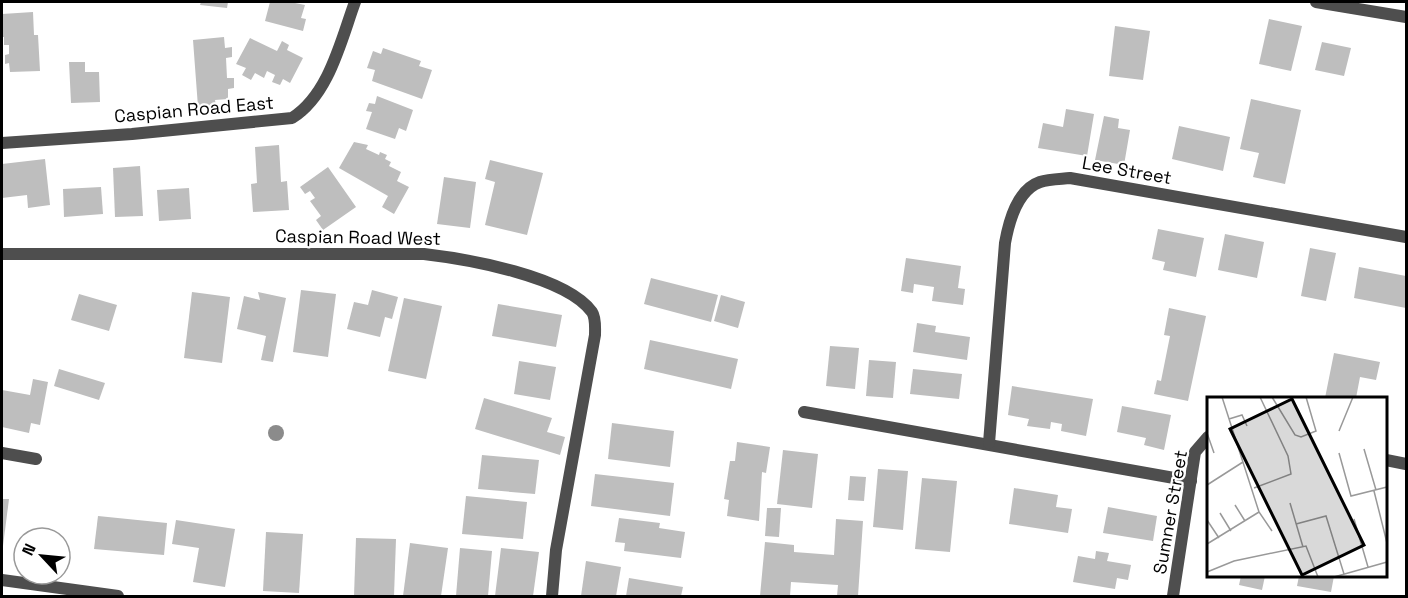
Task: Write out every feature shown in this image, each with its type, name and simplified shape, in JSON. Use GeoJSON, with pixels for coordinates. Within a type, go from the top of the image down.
{"type":"FeatureCollection","features":[{"type":"Feature","properties":{"kind":"street","name":"Caspian Road East"},"geometry":{"type":"LineString","coordinates":[[2,143],[132,134],[292,118],[303,111],[327,75],[355,2]]}},
{"type":"Feature","properties":{"kind":"street"},"geometry":{"type":"LineString","coordinates":[[1316,2],[1407,17]]}},
{"type":"Feature","properties":{"kind":"street","name":"Lee Street"},"geometry":{"type":"LineString","coordinates":[[989,443],[1008,226],[1022,196],[1039,182],[1070,178],[1407,237]]}},
{"type":"Feature","properties":{"kind":"street","name":"Caspian Road West"},"geometry":{"type":"LineString","coordinates":[[2,254],[424,254],[460,258],[547,282],[578,297],[594,314],[596,335],[556,550],[552,597]]}},
{"type":"Feature","properties":{"kind":"street"},"geometry":{"type":"LineString","coordinates":[[804,412],[989,443],[1191,481]]}},
{"type":"Feature","properties":{"kind":"street","name":"Sumner Street"},"geometry":{"type":"LineString","coordinates":[[1173,597],[1195,452],[1207,439]]}},
{"type":"Feature","properties":{"kind":"street"},"geometry":{"type":"LineString","coordinates":[[2,453],[36,459]]}},
{"type":"Feature","properties":{"kind":"street"},"geometry":{"type":"LineString","coordinates":[[1387,460],[1407,464]]}},
{"type":"Feature","properties":{"kind":"street"},"geometry":{"type":"LineString","coordinates":[[2,580],[118,597]]}},
{"type":"Feature","properties":{"kind":"building"},"geometry":{"type":"Polygon","coordinates":[[[201,2],[228,2],[227,8],[200,5],[201,2]]]}},
{"type":"Feature","properties":{"kind":"building"},"geometry":{"type":"Polygon","coordinates":[[[270,2],[305,5],[301,18],[306,19],[303,31],[265,21],[270,2]]]}},
{"type":"Feature","properties":{"kind":"building"},"geometry":{"type":"Polygon","coordinates":[[[33,12],[34,35],[38,35],[40,71],[10,72],[9,63],[5,64],[5,55],[9,54],[9,45],[4,45],[4,37],[2,37],[2,14],[33,12]]]}},
{"type":"Feature","properties":{"kind":"building"},"geometry":{"type":"Polygon","coordinates":[[[1269,19],[1302,26],[1291,71],[1259,64],[1269,19]]]}},
{"type":"Feature","properties":{"kind":"building"},"geometry":{"type":"Polygon","coordinates":[[[1115,26],[1150,31],[1143,80],[1109,76],[1115,26]]]}},
{"type":"Feature","properties":{"kind":"building"},"geometry":{"type":"Polygon","coordinates":[[[224,37],[225,48],[232,47],[232,57],[226,58],[227,78],[234,78],[234,88],[228,89],[228,99],[215,100],[216,106],[198,107],[193,40],[224,37]]]}},
{"type":"Feature","properties":{"kind":"building"},"geometry":{"type":"Polygon","coordinates":[[[250,38],[277,51],[282,41],[289,45],[287,50],[303,58],[290,83],[283,79],[280,85],[272,82],[275,75],[267,71],[264,78],[255,73],[251,80],[242,75],[246,68],[236,64],[250,38]]]}},
{"type":"Feature","properties":{"kind":"building"},"geometry":{"type":"Polygon","coordinates":[[[1322,42],[1351,48],[1344,76],[1315,70],[1322,42]]]}},
{"type":"Feature","properties":{"kind":"building"},"geometry":{"type":"Polygon","coordinates":[[[383,48],[421,61],[419,66],[432,70],[422,99],[372,81],[375,70],[367,68],[373,51],[381,54],[383,48]]]}},
{"type":"Feature","properties":{"kind":"building"},"geometry":{"type":"Polygon","coordinates":[[[69,62],[85,62],[85,72],[99,72],[100,102],[71,103],[69,62]]]}},
{"type":"Feature","properties":{"kind":"building"},"geometry":{"type":"Polygon","coordinates":[[[377,96],[413,110],[406,131],[399,128],[395,139],[366,129],[372,112],[366,111],[369,103],[375,104],[377,96]]]}},
{"type":"Feature","properties":{"kind":"building"},"geometry":{"type":"Polygon","coordinates":[[[1251,99],[1301,110],[1285,184],[1253,177],[1259,153],[1240,149],[1251,99]]]}},
{"type":"Feature","properties":{"kind":"building"},"geometry":{"type":"Polygon","coordinates":[[[1066,109],[1094,114],[1087,156],[1038,148],[1043,123],[1063,127],[1066,109]]]}},
{"type":"Feature","properties":{"kind":"building"},"geometry":{"type":"Polygon","coordinates":[[[1104,116],[1119,119],[1118,128],[1130,130],[1124,165],[1095,160],[1104,116]]]}},
{"type":"Feature","properties":{"kind":"building"},"geometry":{"type":"Polygon","coordinates":[[[1179,126],[1230,137],[1223,171],[1172,159],[1179,126]]]}},
{"type":"Feature","properties":{"kind":"building"},"geometry":{"type":"Polygon","coordinates":[[[354,142],[368,145],[366,149],[379,155],[380,152],[387,155],[385,159],[391,162],[389,166],[401,172],[397,181],[409,187],[394,214],[382,207],[388,196],[339,168],[354,142]]]}},
{"type":"Feature","properties":{"kind":"building"},"geometry":{"type":"Polygon","coordinates":[[[279,145],[281,182],[287,181],[289,210],[253,212],[251,184],[257,183],[255,147],[279,145]]]}},
{"type":"Feature","properties":{"kind":"building"},"geometry":{"type":"Polygon","coordinates":[[[45,159],[50,205],[28,208],[27,195],[2,198],[2,164],[45,159]]]}},
{"type":"Feature","properties":{"kind":"building"},"geometry":{"type":"Polygon","coordinates":[[[490,160],[543,173],[527,235],[485,225],[495,182],[485,179],[490,160]]]}},
{"type":"Feature","properties":{"kind":"building"},"geometry":{"type":"Polygon","coordinates":[[[140,166],[143,216],[115,217],[113,168],[140,166]]]}},
{"type":"Feature","properties":{"kind":"building"},"geometry":{"type":"Polygon","coordinates":[[[328,167],[356,207],[323,230],[316,220],[321,216],[310,201],[315,198],[310,191],[305,194],[300,187],[328,167]]]}},
{"type":"Feature","properties":{"kind":"building"},"geometry":{"type":"Polygon","coordinates":[[[444,177],[476,182],[470,228],[437,224],[444,177]]]}},
{"type":"Feature","properties":{"kind":"building"},"geometry":{"type":"Polygon","coordinates":[[[101,187],[103,214],[64,217],[63,189],[101,187]]]}},
{"type":"Feature","properties":{"kind":"building"},"geometry":{"type":"Polygon","coordinates":[[[189,188],[191,219],[159,221],[157,190],[189,188]]]}},
{"type":"Feature","properties":{"kind":"building"},"geometry":{"type":"Polygon","coordinates":[[[1158,229],[1204,238],[1196,277],[1163,270],[1165,262],[1152,259],[1158,229]]]}},
{"type":"Feature","properties":{"kind":"building"},"geometry":{"type":"Polygon","coordinates":[[[1225,234],[1264,242],[1257,278],[1218,270],[1225,234]]]}},
{"type":"Feature","properties":{"kind":"building"},"geometry":{"type":"Polygon","coordinates":[[[1310,248],[1336,253],[1326,301],[1301,296],[1310,248]]]}},
{"type":"Feature","properties":{"kind":"building"},"geometry":{"type":"Polygon","coordinates":[[[906,258],[961,266],[958,288],[965,289],[963,305],[932,301],[934,287],[914,284],[913,293],[901,291],[906,258]]]}},
{"type":"Feature","properties":{"kind":"building"},"geometry":{"type":"Polygon","coordinates":[[[1359,267],[1406,276],[1406,308],[1354,298],[1359,267]]]}},
{"type":"Feature","properties":{"kind":"building"},"geometry":{"type":"Polygon","coordinates":[[[651,278],[718,295],[711,322],[644,304],[651,278]]]}},
{"type":"Feature","properties":{"kind":"building"},"geometry":{"type":"Polygon","coordinates":[[[301,290],[336,294],[328,357],[293,352],[301,290]]]}},
{"type":"Feature","properties":{"kind":"building"},"geometry":{"type":"Polygon","coordinates":[[[372,290],[398,297],[392,319],[385,317],[380,337],[347,329],[354,302],[368,305],[372,290]]]}},
{"type":"Feature","properties":{"kind":"building"},"geometry":{"type":"Polygon","coordinates":[[[192,292],[230,297],[222,363],[184,358],[192,292]]]}},
{"type":"Feature","properties":{"kind":"building"},"geometry":{"type":"Polygon","coordinates":[[[258,292],[286,298],[273,362],[261,360],[266,336],[237,329],[244,296],[260,300],[258,292]]]}},
{"type":"Feature","properties":{"kind":"building"},"geometry":{"type":"Polygon","coordinates":[[[79,294],[117,305],[109,331],[71,320],[79,294]]]}},
{"type":"Feature","properties":{"kind":"building"},"geometry":{"type":"Polygon","coordinates":[[[721,295],[745,302],[738,328],[714,321],[721,295]]]}},
{"type":"Feature","properties":{"kind":"building"},"geometry":{"type":"Polygon","coordinates":[[[404,298],[442,306],[426,379],[388,371],[404,298]]]}},
{"type":"Feature","properties":{"kind":"building"},"geometry":{"type":"Polygon","coordinates":[[[498,304],[562,315],[556,347],[492,336],[498,304]]]}},
{"type":"Feature","properties":{"kind":"building"},"geometry":{"type":"Polygon","coordinates":[[[1169,308],[1206,316],[1188,401],[1154,394],[1157,380],[1161,381],[1170,336],[1164,335],[1169,308]]]}},
{"type":"Feature","properties":{"kind":"building"},"geometry":{"type":"Polygon","coordinates":[[[917,323],[936,326],[935,332],[970,337],[967,360],[913,352],[917,323]]]}},
{"type":"Feature","properties":{"kind":"building"},"geometry":{"type":"Polygon","coordinates":[[[650,340],[738,359],[731,389],[644,369],[650,340]]]}},
{"type":"Feature","properties":{"kind":"building"},"geometry":{"type":"Polygon","coordinates":[[[830,346],[859,348],[855,389],[826,386],[830,346]]]}},
{"type":"Feature","properties":{"kind":"building"},"geometry":{"type":"Polygon","coordinates":[[[1334,353],[1380,362],[1376,380],[1360,377],[1356,397],[1325,397],[1334,353]]]}},
{"type":"Feature","properties":{"kind":"building"},"geometry":{"type":"Polygon","coordinates":[[[869,360],[896,362],[893,398],[866,396],[869,360]]]}},
{"type":"Feature","properties":{"kind":"building"},"geometry":{"type":"Polygon","coordinates":[[[519,361],[556,367],[550,400],[514,394],[519,361]]]}},
{"type":"Feature","properties":{"kind":"building"},"geometry":{"type":"Polygon","coordinates":[[[59,369],[105,383],[99,400],[54,386],[59,369]]]}},
{"type":"Feature","properties":{"kind":"building"},"geometry":{"type":"Polygon","coordinates":[[[913,369],[962,374],[959,399],[910,394],[913,369]]]}},
{"type":"Feature","properties":{"kind":"building"},"geometry":{"type":"Polygon","coordinates":[[[33,379],[48,382],[40,425],[31,423],[29,433],[2,427],[2,390],[30,395],[33,379]]]}},
{"type":"Feature","properties":{"kind":"building"},"geometry":{"type":"Polygon","coordinates":[[[1012,386],[1093,399],[1086,436],[1061,431],[1062,424],[1051,422],[1050,429],[1027,426],[1029,419],[1008,415],[1012,386]]]}},
{"type":"Feature","properties":{"kind":"building"},"geometry":{"type":"Polygon","coordinates":[[[484,398],[552,418],[547,432],[565,437],[560,455],[475,429],[484,398]]]}},
{"type":"Feature","properties":{"kind":"building"},"geometry":{"type":"Polygon","coordinates":[[[1122,406],[1171,415],[1164,450],[1144,445],[1146,438],[1117,432],[1122,406]]]}},
{"type":"Feature","properties":{"kind":"building"},"geometry":{"type":"Polygon","coordinates":[[[612,423],[674,431],[670,467],[608,459],[612,423]]]}},
{"type":"Feature","properties":{"kind":"building"},"geometry":{"type":"Polygon","coordinates":[[[737,442],[770,447],[766,473],[762,472],[759,521],[727,516],[729,500],[724,499],[730,461],[735,461],[737,442]]]}},
{"type":"Feature","properties":{"kind":"building"},"geometry":{"type":"Polygon","coordinates":[[[783,450],[818,454],[812,508],[777,504],[783,450]]]}},
{"type":"Feature","properties":{"kind":"building"},"geometry":{"type":"Polygon","coordinates":[[[482,455],[539,460],[535,494],[478,489],[482,455]]]}},
{"type":"Feature","properties":{"kind":"building"},"geometry":{"type":"Polygon","coordinates":[[[878,469],[908,471],[903,530],[873,527],[878,469]]]}},
{"type":"Feature","properties":{"kind":"building"},"geometry":{"type":"Polygon","coordinates":[[[595,474],[674,483],[670,516],[591,506],[595,474]]]}},
{"type":"Feature","properties":{"kind":"building"},"geometry":{"type":"Polygon","coordinates":[[[850,476],[866,477],[864,501],[848,500],[850,476]]]}},
{"type":"Feature","properties":{"kind":"building"},"geometry":{"type":"Polygon","coordinates":[[[922,478],[957,481],[950,552],[915,549],[922,478]]]}},
{"type":"Feature","properties":{"kind":"building"},"geometry":{"type":"Polygon","coordinates":[[[1014,488],[1058,495],[1056,507],[1072,509],[1068,533],[1009,524],[1014,488]]]}},
{"type":"Feature","properties":{"kind":"building"},"geometry":{"type":"Polygon","coordinates":[[[466,496],[527,502],[523,539],[462,534],[466,496]]]}},
{"type":"Feature","properties":{"kind":"building"},"geometry":{"type":"Polygon","coordinates":[[[2,499],[9,499],[3,546],[2,546],[2,499]]]}},
{"type":"Feature","properties":{"kind":"building"},"geometry":{"type":"Polygon","coordinates":[[[1108,507],[1157,516],[1153,541],[1103,533],[1108,507]]]}},
{"type":"Feature","properties":{"kind":"building"},"geometry":{"type":"Polygon","coordinates":[[[767,508],[781,508],[779,537],[765,536],[767,508]]]}},
{"type":"Feature","properties":{"kind":"building"},"geometry":{"type":"Polygon","coordinates":[[[98,516],[167,523],[164,555],[94,549],[98,516]]]}},
{"type":"Feature","properties":{"kind":"building"},"geometry":{"type":"Polygon","coordinates":[[[619,518],[660,523],[659,528],[685,532],[681,558],[624,551],[625,543],[615,542],[619,518]]]}},
{"type":"Feature","properties":{"kind":"building"},"geometry":{"type":"Polygon","coordinates":[[[836,519],[863,521],[858,596],[837,596],[838,585],[791,582],[790,596],[760,596],[765,542],[794,545],[794,552],[834,555],[836,519]]]}},
{"type":"Feature","properties":{"kind":"building"},"geometry":{"type":"Polygon","coordinates":[[[176,520],[235,529],[225,587],[193,582],[199,548],[172,544],[176,520]]]}},
{"type":"Feature","properties":{"kind":"building"},"geometry":{"type":"Polygon","coordinates":[[[266,532],[303,534],[299,593],[263,591],[266,532]]]}},
{"type":"Feature","properties":{"kind":"building"},"geometry":{"type":"Polygon","coordinates":[[[356,538],[396,539],[394,596],[354,596],[356,538]]]}},
{"type":"Feature","properties":{"kind":"building"},"geometry":{"type":"Polygon","coordinates":[[[410,543],[448,548],[441,596],[403,596],[410,543]]]}},
{"type":"Feature","properties":{"kind":"building"},"geometry":{"type":"Polygon","coordinates":[[[460,548],[492,551],[488,596],[456,596],[460,548]]]}},
{"type":"Feature","properties":{"kind":"building"},"geometry":{"type":"Polygon","coordinates":[[[501,548],[539,552],[533,596],[495,596],[501,548]]]}},
{"type":"Feature","properties":{"kind":"building"},"geometry":{"type":"Polygon","coordinates":[[[1096,551],[1109,553],[1107,561],[1131,565],[1128,580],[1117,578],[1115,589],[1073,582],[1078,556],[1095,559],[1096,551]]]}},
{"type":"Feature","properties":{"kind":"building"},"geometry":{"type":"Polygon","coordinates":[[[586,561],[621,567],[616,596],[581,596],[586,561]]]}},
{"type":"Feature","properties":{"kind":"building"},"geometry":{"type":"Polygon","coordinates":[[[1241,577],[1265,577],[1262,590],[1239,585],[1241,577]]]}},
{"type":"Feature","properties":{"kind":"building"},"geometry":{"type":"Polygon","coordinates":[[[1299,577],[1334,577],[1331,592],[1297,586],[1299,577]]]}},
{"type":"Feature","properties":{"kind":"building"},"geometry":{"type":"Polygon","coordinates":[[[629,578],[683,587],[681,596],[626,596],[629,578]]]}}]}
